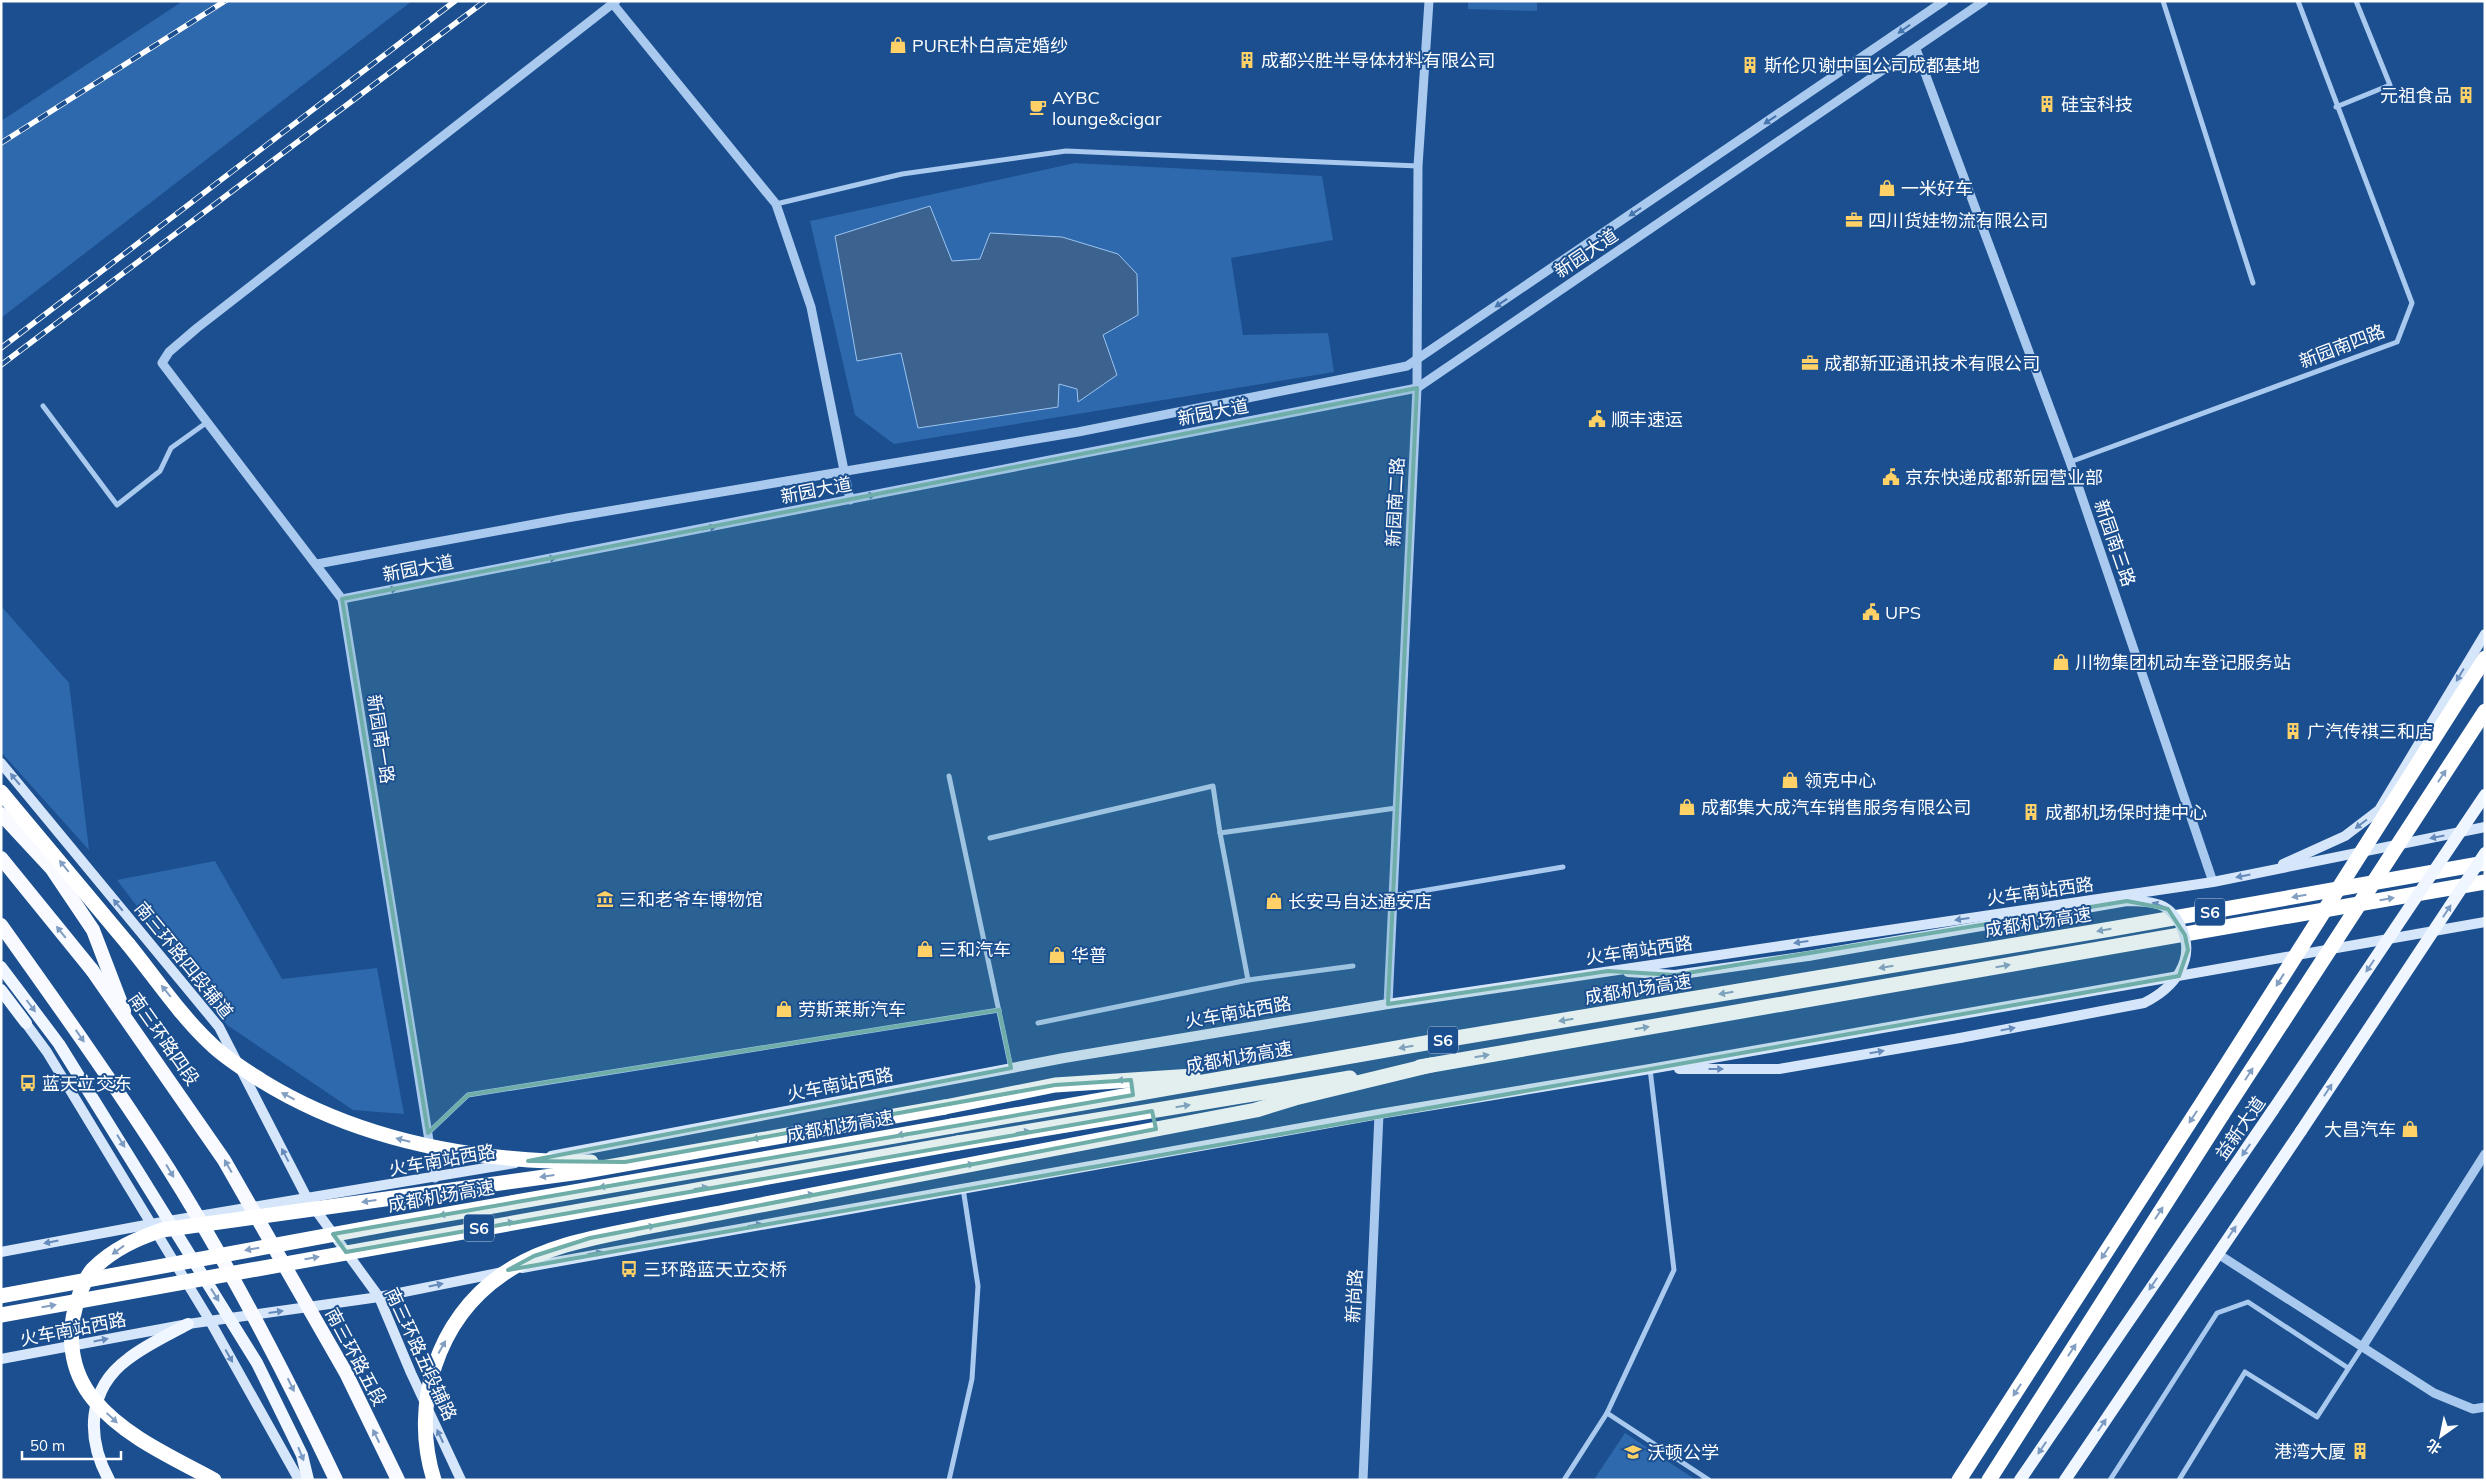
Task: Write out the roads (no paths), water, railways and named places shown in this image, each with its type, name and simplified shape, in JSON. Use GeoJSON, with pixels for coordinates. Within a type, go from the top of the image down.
{"type":"FeatureCollection","features":[{"type":"Feature","properties":{"kind":"highway"},"geometry":{"type":"LineString","coordinates":[[1959,1480],[2204,1100],[2485,658]]}},
{"type":"Feature","properties":{"kind":"highway"},"geometry":{"type":"LineString","coordinates":[[1989,1480],[2485,710]]}},
{"type":"Feature","properties":{"kind":"highway"},"geometry":{"type":"LineString","coordinates":[[1,792],[210,1044],[250,1074],[320,1112],[348,1124],[442,1150],[540,1162],[625,1162]]}},
{"type":"Feature","properties":{"kind":"highway"},"geometry":{"type":"LineString","coordinates":[[1,814],[52,869],[93,930],[129,1021]]}},
{"type":"Feature","properties":{"kind":"highway","name":"南三环路四段"},"geometry":{"type":"LineString","coordinates":[[1,858],[92,970],[129,1021],[224,1160],[278,1254]]}},
{"type":"Feature","properties":{"kind":"highway","name":"成都机场高速"},"geometry":{"type":"LineString","coordinates":[[1,1296],[400,1222],[2485,863]]}},
{"type":"Feature","properties":{"kind":"highway","name":"成都机场高速"},"geometry":{"type":"LineString","coordinates":[[1,1315],[928,1148],[1431,1065],[2485,882]]}},
{"type":"Feature","properties":{"kind":"highway"},"geometry":{"type":"LineString","coordinates":[[1,925],[137,1119],[226,1266],[288,1380],[336,1480]]}},
{"type":"Feature","properties":{"kind":"highway"},"geometry":{"type":"LineString","coordinates":[[434,1480],[428,1459],[425,1424],[426,1398],[436,1359],[452,1329],[483,1291],[501,1275],[534,1256],[600,1236],[883,1180],[1256,1110],[1295,1098],[1431,1065]]}},
{"type":"Feature","properties":{"kind":"highway"},"geometry":{"type":"LineString","coordinates":[[214,1480],[141,1439],[114,1420],[93,1399],[80,1376],[73,1356],[70,1331],[74,1311],[92,1270],[119,1248],[133,1240],[162,1230],[580,1172],[625,1162],[945,1107],[1056,1085],[1277,1070]]}},
{"type":"Feature","properties":{"kind":"highway","name":"南三环路五段"},"geometry":{"type":"LineString","coordinates":[[278,1254],[346,1373],[398,1480]]}},
{"type":"Feature","properties":{"kind":"main road"},"geometry":{"type":"LineString","coordinates":[[2269,871],[2345,836],[2379,810],[2485,634]]}},
{"type":"Feature","properties":{"kind":"main road","name":"南三环路四段辅道"},"geometry":{"type":"LineString","coordinates":[[1,763],[218,1027],[307,1198]]}},
{"type":"Feature","properties":{"kind":"main road","name":"益新大道"},"geometry":{"type":"LineString","coordinates":[[2020,1480],[2273,1110],[2485,795]]}},
{"type":"Feature","properties":{"kind":"main road","name":"火车南站西路"},"geometry":{"type":"LineString","coordinates":[[1,1252],[151,1224],[435,1178],[1011,1068],[1388,1004],[2212,882],[2485,827]]}},
{"type":"Feature","properties":{"kind":"main road"},"geometry":{"type":"LineString","coordinates":[[2065,1480],[2301,1131],[2485,853]]}},
{"type":"Feature","properties":{"kind":"main road"},"geometry":{"type":"LineString","coordinates":[[1608,970],[1675,975],[1808,956],[2126,901],[2158,904],[2168,909],[2178,918],[2185,936],[2188,950],[2178,976],[2156,997],[2144,1003],[1960,1038],[1778,1069],[1650,1069]]}},
{"type":"Feature","properties":{"kind":"main road"},"geometry":{"type":"LineString","coordinates":[[1650,1069],[2485,922]]}},
{"type":"Feature","properties":{"kind":"main road"},"geometry":{"type":"LineString","coordinates":[[1,967],[59,1044],[256,1363],[302,1455],[308,1480]]}},
{"type":"Feature","properties":{"kind":"main road"},"geometry":{"type":"LineString","coordinates":[[1,990],[47,1052],[210,1321],[299,1480]]}},
{"type":"Feature","properties":{"kind":"main road"},"geometry":{"type":"LineString","coordinates":[[1,997],[26,1023]]}},
{"type":"Feature","properties":{"kind":"main road","name":"火车南站西路"},"geometry":{"type":"LineString","coordinates":[[1,1359],[188,1324],[379,1297],[577,1256],[1379,1114],[1650,1069]]}},
{"type":"Feature","properties":{"kind":"main road","name":"南三环路五段辅路"},"geometry":{"type":"LineString","coordinates":[[307,1198],[379,1297],[411,1373],[461,1480]]}},
{"type":"Feature","properties":{"kind":"main road"},"geometry":{"type":"LineString","coordinates":[[109,1480],[101,1466],[93,1438],[96,1400],[108,1379],[127,1359],[188,1324]]}},
{"type":"Feature","properties":{"kind":"street","name":"新园南二路"},"geometry":{"type":"LineString","coordinates":[[1388,1004],[1417,388],[1418,166],[1429,1]]}},
{"type":"Feature","properties":{"kind":"street","name":"新园大道"},"geometry":{"type":"LineString","coordinates":[[317,564],[844,470],[1078,432],[1407,366],[1944,1]]}},
{"type":"Feature","properties":{"kind":"street","name":"新园大道"},"geometry":{"type":"LineString","coordinates":[[342,599],[1417,388],[1984,1]]}},
{"type":"Feature","properties":{"kind":"street"},"geometry":{"type":"LineString","coordinates":[[2163,1],[2253,283]]}},
{"type":"Feature","properties":{"kind":"street","name":"新园南四路"},"geometry":{"type":"LineString","coordinates":[[2070,462],[2396,342],[2412,302],[2336,107],[2298,1]]}},
{"type":"Feature","properties":{"kind":"street"},"geometry":{"type":"LineString","coordinates":[[2336,107],[2390,85],[2356,1]]}},
{"type":"Feature","properties":{"kind":"street"},"geometry":{"type":"LineString","coordinates":[[614,3],[776,204],[811,307],[850,500]]}},
{"type":"Feature","properties":{"kind":"street","name":"新园南一路"},"geometry":{"type":"LineString","coordinates":[[435,1178],[342,599],[317,564],[206,423],[162,362],[169,352],[197,328],[614,3]]}},
{"type":"Feature","properties":{"kind":"street","name":"新园南三路"},"geometry":{"type":"LineString","coordinates":[[1916,49],[2070,462],[2212,882]]}},
{"type":"Feature","properties":{"kind":"street"},"geometry":{"type":"LineString","coordinates":[[776,204],[902,174],[1066,151],[1418,166]]}},
{"type":"Feature","properties":{"kind":"street"},"geometry":{"type":"LineString","coordinates":[[42,406],[117,505],[160,471],[171,448],[206,423]]}},
{"type":"Feature","properties":{"kind":"street"},"geometry":{"type":"LineString","coordinates":[[949,776],[1011,1068]]}},
{"type":"Feature","properties":{"kind":"street"},"geometry":{"type":"LineString","coordinates":[[990,838],[1212,786],[1248,980]]}},
{"type":"Feature","properties":{"kind":"street"},"geometry":{"type":"LineString","coordinates":[[1220,833],[1396,808]]}},
{"type":"Feature","properties":{"kind":"street"},"geometry":{"type":"LineString","coordinates":[[1392,896],[1563,866]]}},
{"type":"Feature","properties":{"kind":"street"},"geometry":{"type":"LineString","coordinates":[[1038,1024],[1248,980],[1353,966]]}},
{"type":"Feature","properties":{"kind":"street"},"geometry":{"type":"LineString","coordinates":[[428,1133],[468,1095],[999,1010]]}},
{"type":"Feature","properties":{"kind":"street"},"geometry":{"type":"LineString","coordinates":[[1564,1480],[1607,1413],[1674,1270],[1650,1069]]}},
{"type":"Feature","properties":{"kind":"street","name":"新尚路"},"geometry":{"type":"LineString","coordinates":[[1362,1480],[1379,1114]]}},
{"type":"Feature","properties":{"kind":"street"},"geometry":{"type":"LineString","coordinates":[[2179,1480],[2245,1372],[2317,1417],[2485,1154]]}},
{"type":"Feature","properties":{"kind":"street"},"geometry":{"type":"LineString","coordinates":[[949,1480],[972,1379],[978,1286],[963,1188]]}},
{"type":"Feature","properties":{"kind":"street"},"geometry":{"type":"LineString","coordinates":[[2218,1254],[2434,1393],[2473,1409],[2485,1407]]}},
{"type":"Feature","properties":{"kind":"street"},"geometry":{"type":"LineString","coordinates":[[2110,1480],[2217,1313],[2248,1302],[2348,1368]]}},
{"type":"Feature","properties":{"kind":"street"},"geometry":{"type":"LineString","coordinates":[[1607,1413],[1709,1480]]}},
{"type":"Feature","properties":{"kind":"railway"},"geometry":{"type":"LineString","coordinates":[[1,143],[225,1]]}},
{"type":"Feature","properties":{"kind":"railway"},"geometry":{"type":"LineString","coordinates":[[1,348],[455,1]]}},
{"type":"Feature","properties":{"kind":"railway"},"geometry":{"type":"LineString","coordinates":[[1,365],[485,1]]}},
{"type":"Feature","properties":{"kind":"place","name":"PURE朴白高定婚纱"},"geometry":{"type":"Point","coordinates":[898,45]}},
{"type":"Feature","properties":{"kind":"place","name":"成都兴胜半导体材料有限公司"},"geometry":{"type":"Point","coordinates":[1247,60]}},
{"type":"Feature","properties":{"kind":"place","name":"斯伦贝谢中国公司成都基地"},"geometry":{"type":"Point","coordinates":[1750,65]}},
{"type":"Feature","properties":{"kind":"place","name":"元祖食品"},"geometry":{"type":"Point","coordinates":[2466,95]}},
{"type":"Feature","properties":{"kind":"place","name":"硅宝科技"},"geometry":{"type":"Point","coordinates":[2047,104]}},
{"type":"Feature","properties":{"kind":"place","name":"AYBC lounge&cigar"},"geometry":{"type":"Point","coordinates":[1038,107]}},
{"type":"Feature","properties":{"kind":"place","name":"一米好车"},"geometry":{"type":"Point","coordinates":[1887,188]}},
{"type":"Feature","properties":{"kind":"place","name":"四川货娃物流有限公司"},"geometry":{"type":"Point","coordinates":[1854,220]}},
{"type":"Feature","properties":{"kind":"place","name":"成都新亚通讯技术有限公司"},"geometry":{"type":"Point","coordinates":[1810,363]}},
{"type":"Feature","properties":{"kind":"place","name":"顺丰速运"},"geometry":{"type":"Point","coordinates":[1597,419]}},
{"type":"Feature","properties":{"kind":"place","name":"京东快递成都新园营业部"},"geometry":{"type":"Point","coordinates":[1891,477]}},
{"type":"Feature","properties":{"kind":"place","name":"UPS"},"geometry":{"type":"Point","coordinates":[1871,612]}},
{"type":"Feature","properties":{"kind":"place","name":"川物集团机动车登记服务站"},"geometry":{"type":"Point","coordinates":[2061,662]}},
{"type":"Feature","properties":{"kind":"place","name":"广汽传祺三和店"},"geometry":{"type":"Point","coordinates":[2293,731]}},
{"type":"Feature","properties":{"kind":"place","name":"领克中心"},"geometry":{"type":"Point","coordinates":[1790,780]}},
{"type":"Feature","properties":{"kind":"place","name":"成都集大成汽车销售服务有限公司"},"geometry":{"type":"Point","coordinates":[1687,807]}},
{"type":"Feature","properties":{"kind":"place","name":"成都机场保时捷中心"},"geometry":{"type":"Point","coordinates":[2031,812]}},
{"type":"Feature","properties":{"kind":"place","name":"三和老爷车博物馆"},"geometry":{"type":"Point","coordinates":[605,899]}},
{"type":"Feature","properties":{"kind":"place","name":"长安马自达通安店"},"geometry":{"type":"Point","coordinates":[1274,901]}},
{"type":"Feature","properties":{"kind":"place","name":"三和汽车"},"geometry":{"type":"Point","coordinates":[925,949]}},
{"type":"Feature","properties":{"kind":"place","name":"华普"},"geometry":{"type":"Point","coordinates":[1057,955]}},
{"type":"Feature","properties":{"kind":"place","name":"劳斯莱斯汽车"},"geometry":{"type":"Point","coordinates":[784,1009]}},
{"type":"Feature","properties":{"kind":"place","name":"蓝天立交东"},"geometry":{"type":"Point","coordinates":[28,1083]}},
{"type":"Feature","properties":{"kind":"place","name":"大昌汽车"},"geometry":{"type":"Point","coordinates":[2410,1129]}},
{"type":"Feature","properties":{"kind":"place","name":"三环路蓝天立交桥"},"geometry":{"type":"Point","coordinates":[629,1269]}},
{"type":"Feature","properties":{"kind":"place","name":"港湾大厦"},"geometry":{"type":"Point","coordinates":[2360,1451]}},
{"type":"Feature","properties":{"kind":"place","name":"沃顿公学"},"geometry":{"type":"Point","coordinates":[1633,1452]}}]}
